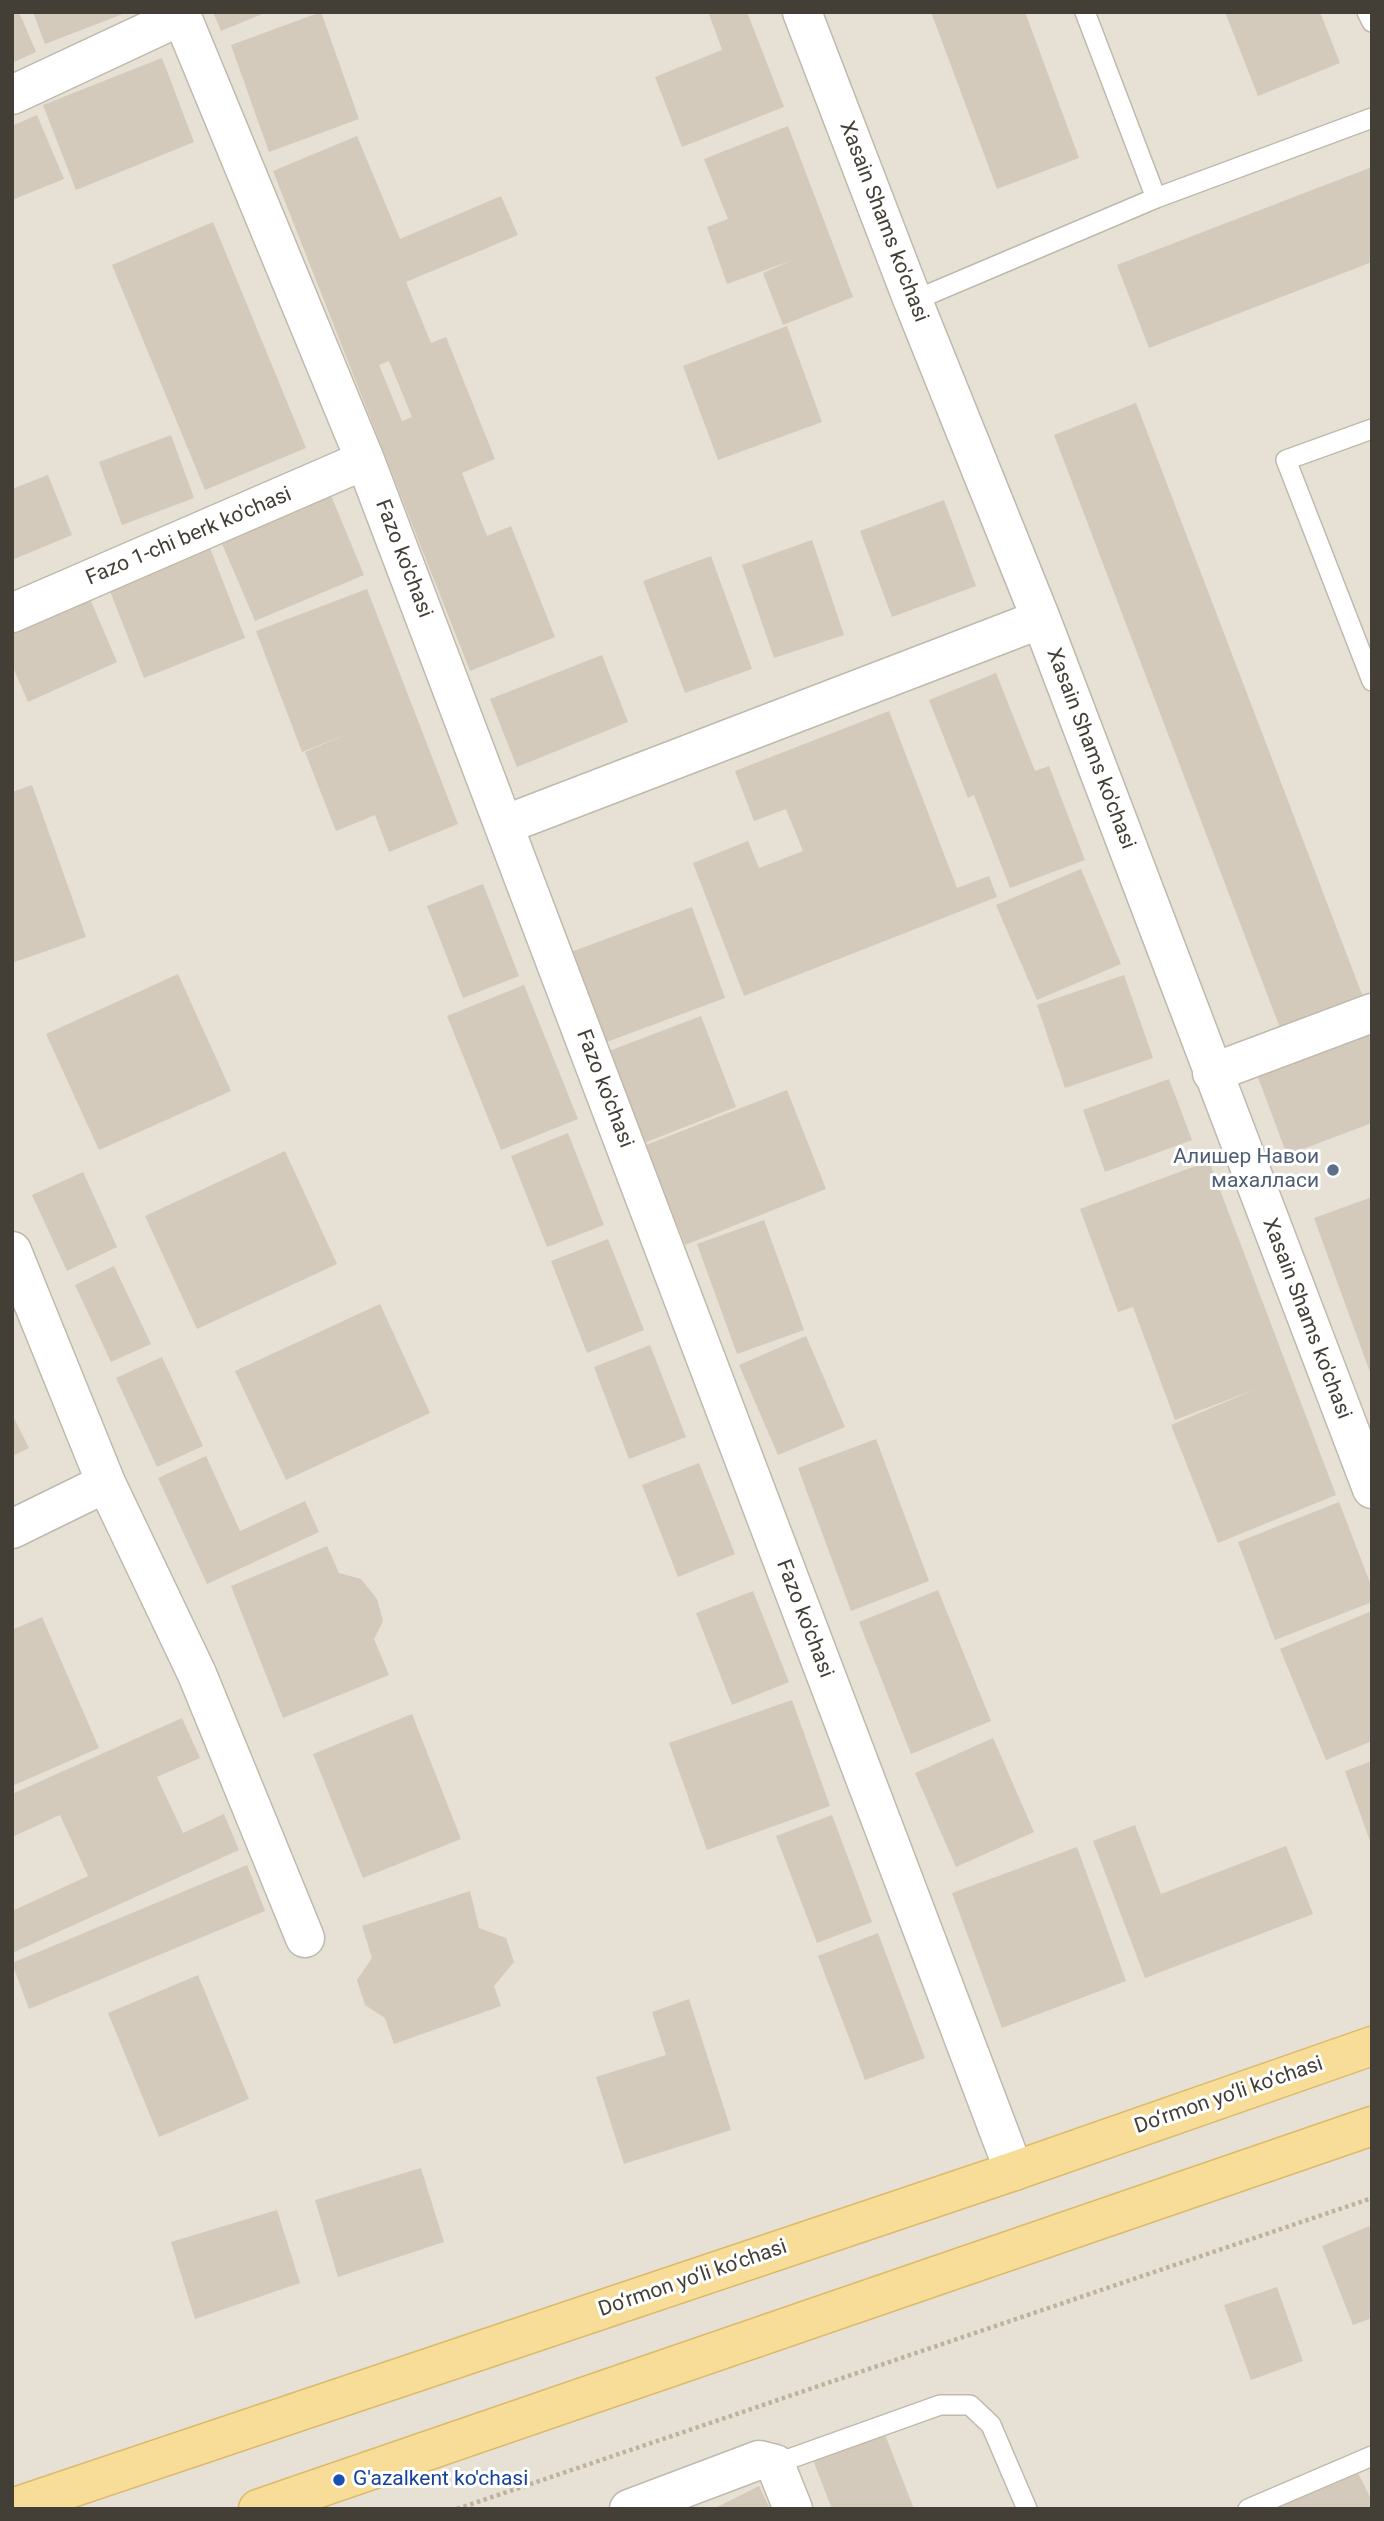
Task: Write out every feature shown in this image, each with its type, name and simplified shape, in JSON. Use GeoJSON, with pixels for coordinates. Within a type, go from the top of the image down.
{"type":"FeatureCollection","features":[{"type":"Feature","properties":{"kind":"main road","name":"Do‘rmon yo‘li ko‘chasi"},"geometry":{"type":"LineString","coordinates":[[12,2508],[1014,2171],[1372,2046]]}},
{"type":"Feature","properties":{"kind":"main road"},"geometry":{"type":"LineString","coordinates":[[258,2509],[1372,2126]]}},
{"type":"Feature","properties":{"kind":"street","name":"Xasain Shams ko'chasi"},"geometry":{"type":"LineString","coordinates":[[802,12],[913,301],[1041,619],[1372,1489]]}},
{"type":"Feature","properties":{"kind":"street"},"geometry":{"type":"LineString","coordinates":[[12,95],[181,14]]}},
{"type":"Feature","properties":{"kind":"street","name":"Fazo ko'chasi"},"geometry":{"type":"LineString","coordinates":[[181,14],[365,460],[1014,2171]]}},
{"type":"Feature","properties":{"kind":"street","name":"Fazo 1-chi berk ko'chasi"},"geometry":{"type":"LineString","coordinates":[[12,613],[365,460]]}},
{"type":"Feature","properties":{"kind":"street"},"geometry":{"type":"LineString","coordinates":[[504,825],[1041,619]]}},
{"type":"Feature","properties":{"kind":"street"},"geometry":{"type":"LineString","coordinates":[[1212,1073],[1372,1013]]}},
{"type":"Feature","properties":{"kind":"street"},"geometry":{"type":"LineString","coordinates":[[12,1251],[107,1483],[197,1674],[305,1938]]}},
{"type":"Feature","properties":{"kind":"street"},"geometry":{"type":"LineString","coordinates":[[12,1530],[107,1483]]}},
{"type":"Feature","properties":{"kind":"street"},"geometry":{"type":"LineString","coordinates":[[629,2509],[759,2460],[775,2465],[793,2509]]}},
{"type":"Feature","properties":{"kind":"lane"},"geometry":{"type":"LineString","coordinates":[[1085,12],[1156,198]]}},
{"type":"Feature","properties":{"kind":"lane"},"geometry":{"type":"LineString","coordinates":[[1367,12],[1372,22]]}},
{"type":"Feature","properties":{"kind":"lane"},"geometry":{"type":"LineString","coordinates":[[913,301],[1156,198],[1372,118]]}},
{"type":"Feature","properties":{"kind":"lane"},"geometry":{"type":"LineString","coordinates":[[1372,429],[1286,460],[1372,681]]}},
{"type":"Feature","properties":{"kind":"lane"},"geometry":{"type":"LineString","coordinates":[[775,2465],[940,2405],[970,2405],[991,2425],[1027,2509]]}},
{"type":"Feature","properties":{"kind":"lane"},"geometry":{"type":"LineString","coordinates":[[1248,2509],[1372,2456]]}},
{"type":"Feature","properties":{"kind":"path"},"geometry":{"type":"LineString","coordinates":[[457,2509],[1372,2198]]}},
{"type":"Feature","properties":{"kind":"shaded area"},"geometry":{"type":"Polygon","coordinates":[[[12,12],[1372,12],[1372,2509],[12,2509],[12,12]]]}},
{"type":"Feature","properties":{"kind":"building"},"geometry":{"type":"Polygon","coordinates":[[[12,12],[19,12],[36,52],[12,63],[12,12]]]}},
{"type":"Feature","properties":{"kind":"building"},"geometry":{"type":"Polygon","coordinates":[[[33,12],[128,12],[45,44],[33,12]]]}},
{"type":"Feature","properties":{"kind":"building"},"geometry":{"type":"Polygon","coordinates":[[[213,12],[267,12],[221,31],[213,12]]]}},
{"type":"Feature","properties":{"kind":"building"},"geometry":{"type":"Polygon","coordinates":[[[321,12],[359,119],[269,152],[231,45],[321,12]]]}},
{"type":"Feature","properties":{"kind":"building"},"geometry":{"type":"Polygon","coordinates":[[[747,12],[784,107],[682,147],[655,77],[722,50],[709,14],[747,12]]]}},
{"type":"Feature","properties":{"kind":"building"},"geometry":{"type":"Polygon","coordinates":[[[931,12],[1025,12],[1079,158],[997,189],[931,12]]]}},
{"type":"Feature","properties":{"kind":"building"},"geometry":{"type":"Polygon","coordinates":[[[1225,12],[1320,12],[1340,63],[1258,96],[1225,12]]]}},
{"type":"Feature","properties":{"kind":"building"},"geometry":{"type":"Polygon","coordinates":[[[162,58],[194,142],[76,190],[43,105],[162,58]]]}},
{"type":"Feature","properties":{"kind":"building"},"geometry":{"type":"Polygon","coordinates":[[[37,115],[64,179],[12,200],[12,126],[37,115]]]}},
{"type":"Feature","properties":{"kind":"building"},"geometry":{"type":"Polygon","coordinates":[[[788,126],[853,297],[783,325],[763,273],[793,260],[727,284],[707,227],[728,219],[704,159],[788,126]]]}},
{"type":"Feature","properties":{"kind":"building"},"geometry":{"type":"Polygon","coordinates":[[[357,136],[400,239],[501,196],[518,235],[406,282],[431,343],[446,337],[495,459],[462,473],[487,536],[511,526],[555,637],[470,671],[273,171],[357,136]],[[389,361],[379,365],[402,421],[412,417],[389,361]]]}},
{"type":"Feature","properties":{"kind":"building"},"geometry":{"type":"Polygon","coordinates":[[[1372,167],[1372,262],[1149,348],[1117,265],[1372,167]]]}},
{"type":"Feature","properties":{"kind":"building"},"geometry":{"type":"Polygon","coordinates":[[[213,222],[306,448],[205,490],[112,265],[213,222]]]}},
{"type":"Feature","properties":{"kind":"building"},"geometry":{"type":"Polygon","coordinates":[[[787,326],[822,422],[718,460],[683,366],[787,326]]]}},
{"type":"Feature","properties":{"kind":"building"},"geometry":{"type":"Polygon","coordinates":[[[1136,403],[1363,997],[1280,1028],[1054,435],[1136,403]]]}},
{"type":"Feature","properties":{"kind":"building"},"geometry":{"type":"Polygon","coordinates":[[[171,435],[194,498],[122,525],[99,462],[171,435]]]}},
{"type":"Feature","properties":{"kind":"building"},"geometry":{"type":"Polygon","coordinates":[[[48,475],[72,535],[12,560],[12,489],[48,475]]]}},
{"type":"Feature","properties":{"kind":"building"},"geometry":{"type":"Polygon","coordinates":[[[330,493],[364,575],[255,621],[220,539],[330,493]]]}},
{"type":"Feature","properties":{"kind":"building"},"geometry":{"type":"Polygon","coordinates":[[[944,500],[976,586],[892,617],[860,531],[944,500]]]}},
{"type":"Feature","properties":{"kind":"building"},"geometry":{"type":"Polygon","coordinates":[[[812,540],[844,635],[774,658],[742,565],[812,540]]]}},
{"type":"Feature","properties":{"kind":"building"},"geometry":{"type":"Polygon","coordinates":[[[208,543],[245,638],[144,678],[108,586],[208,543]]]}},
{"type":"Feature","properties":{"kind":"building"},"geometry":{"type":"Polygon","coordinates":[[[711,556],[752,669],[685,693],[643,581],[711,556]]]}},
{"type":"Feature","properties":{"kind":"building"},"geometry":{"type":"Polygon","coordinates":[[[367,589],[458,824],[389,852],[375,815],[336,831],[305,752],[352,732],[302,752],[256,631],[367,589]]]}},
{"type":"Feature","properties":{"kind":"building"},"geometry":{"type":"Polygon","coordinates":[[[88,594],[117,662],[28,702],[12,665],[12,627],[88,594]]]}},
{"type":"Feature","properties":{"kind":"building"},"geometry":{"type":"Polygon","coordinates":[[[602,655],[628,722],[517,767],[490,699],[602,655]]]}},
{"type":"Feature","properties":{"kind":"building"},"geometry":{"type":"Polygon","coordinates":[[[996,673],[1035,771],[1049,766],[1085,860],[1010,888],[974,795],[968,798],[929,700],[996,673]]]}},
{"type":"Feature","properties":{"kind":"building"},"geometry":{"type":"Polygon","coordinates":[[[889,711],[957,888],[989,876],[997,897],[744,996],[693,863],[748,841],[759,868],[803,851],[786,809],[754,821],[735,771],[889,711]]]}},
{"type":"Feature","properties":{"kind":"building"},"geometry":{"type":"Polygon","coordinates":[[[32,785],[86,937],[12,963],[12,792],[32,785]]]}},
{"type":"Feature","properties":{"kind":"building"},"geometry":{"type":"Polygon","coordinates":[[[1081,869],[1121,964],[1037,1000],[996,905],[1081,869]]]}},
{"type":"Feature","properties":{"kind":"building"},"geometry":{"type":"Polygon","coordinates":[[[483,884],[519,976],[463,998],[427,906],[483,884]]]}},
{"type":"Feature","properties":{"kind":"building"},"geometry":{"type":"Polygon","coordinates":[[[692,907],[725,998],[604,1043],[571,952],[692,907]]]}},
{"type":"Feature","properties":{"kind":"building"},"geometry":{"type":"Polygon","coordinates":[[[178,974],[231,1091],[99,1150],[46,1034],[178,974]]]}},
{"type":"Feature","properties":{"kind":"building"},"geometry":{"type":"Polygon","coordinates":[[[1124,975],[1153,1058],[1065,1088],[1037,1005],[1124,975]]]}},
{"type":"Feature","properties":{"kind":"building"},"geometry":{"type":"Polygon","coordinates":[[[524,985],[578,1119],[501,1150],[447,1016],[524,985]]]}},
{"type":"Feature","properties":{"kind":"building"},"geometry":{"type":"Polygon","coordinates":[[[701,1016],[736,1107],[644,1143],[609,1051],[701,1016]]]}},
{"type":"Feature","properties":{"kind":"building"},"geometry":{"type":"Polygon","coordinates":[[[1372,1028],[1372,1123],[1287,1155],[1256,1072],[1372,1028]]]}},
{"type":"Feature","properties":{"kind":"building"},"geometry":{"type":"Polygon","coordinates":[[[1169,1079],[1192,1140],[1105,1172],[1083,1110],[1169,1079]]]}},
{"type":"Feature","properties":{"kind":"building"},"geometry":{"type":"Polygon","coordinates":[[[787,1090],[826,1189],[685,1245],[646,1145],[787,1090]]]}},
{"type":"Feature","properties":{"kind":"building"},"geometry":{"type":"Polygon","coordinates":[[[568,1133],[604,1225],[547,1247],[511,1156],[568,1133]]]}},
{"type":"Feature","properties":{"kind":"building"},"geometry":{"type":"Polygon","coordinates":[[[285,1151],[337,1264],[197,1329],[145,1216],[285,1151]]]}},
{"type":"Feature","properties":{"kind":"building"},"geometry":{"type":"Polygon","coordinates":[[[1209,1161],[1336,1495],[1218,1543],[1171,1425],[1256,1389],[1175,1420],[1133,1307],[1118,1312],[1080,1209],[1209,1161]]]}},
{"type":"Feature","properties":{"kind":"building"},"geometry":{"type":"Polygon","coordinates":[[[83,1172],[117,1247],[67,1271],[32,1195],[83,1172]]]}},
{"type":"Feature","properties":{"kind":"building"},"geometry":{"type":"Polygon","coordinates":[[[1372,1197],[1372,1375],[1371,1375],[1314,1218],[1372,1197]]]}},
{"type":"Feature","properties":{"kind":"building"},"geometry":{"type":"Polygon","coordinates":[[[764,1220],[804,1330],[737,1354],[697,1244],[764,1220]]]}},
{"type":"Feature","properties":{"kind":"building"},"geometry":{"type":"Polygon","coordinates":[[[608,1239],[644,1330],[587,1353],[551,1261],[608,1239]]]}},
{"type":"Feature","properties":{"kind":"building"},"geometry":{"type":"Polygon","coordinates":[[[114,1266],[151,1344],[111,1362],[75,1285],[114,1266]]]}},
{"type":"Feature","properties":{"kind":"building"},"geometry":{"type":"Polygon","coordinates":[[[380,1304],[430,1413],[286,1480],[235,1371],[380,1304]]]}},
{"type":"Feature","properties":{"kind":"building"},"geometry":{"type":"Polygon","coordinates":[[[806,1336],[845,1427],[778,1455],[739,1365],[806,1336]]]}},
{"type":"Feature","properties":{"kind":"building"},"geometry":{"type":"Polygon","coordinates":[[[650,1345],[686,1437],[629,1459],[594,1367],[650,1345]]]}},
{"type":"Feature","properties":{"kind":"building"},"geometry":{"type":"Polygon","coordinates":[[[162,1357],[203,1446],[157,1467],[116,1378],[162,1357]]]}},
{"type":"Feature","properties":{"kind":"building"},"geometry":{"type":"Polygon","coordinates":[[[12,1414],[29,1448],[12,1456],[12,1414]]]}},
{"type":"Feature","properties":{"kind":"building"},"geometry":{"type":"Polygon","coordinates":[[[876,1439],[929,1581],[851,1611],[798,1468],[876,1439]]]}},
{"type":"Feature","properties":{"kind":"building"},"geometry":{"type":"Polygon","coordinates":[[[206,1456],[240,1531],[305,1501],[319,1532],[207,1584],[158,1478],[206,1456]]]}},
{"type":"Feature","properties":{"kind":"building"},"geometry":{"type":"Polygon","coordinates":[[[699,1463],[735,1554],[678,1577],[642,1485],[699,1463]]]}},
{"type":"Feature","properties":{"kind":"building"},"geometry":{"type":"Polygon","coordinates":[[[1339,1502],[1372,1588],[1372,1602],[1275,1640],[1238,1542],[1339,1502]]]}},
{"type":"Feature","properties":{"kind":"building"},"geometry":{"type":"Polygon","coordinates":[[[327,1546],[339,1573],[361,1579],[377,1599],[383,1621],[374,1639],[389,1675],[283,1718],[231,1586],[327,1546]]]}},
{"type":"Feature","properties":{"kind":"building"},"geometry":{"type":"Polygon","coordinates":[[[938,1590],[991,1721],[911,1754],[859,1622],[938,1590]]]}},
{"type":"Feature","properties":{"kind":"building"},"geometry":{"type":"Polygon","coordinates":[[[753,1591],[789,1682],[732,1705],[696,1613],[753,1591]]]}},
{"type":"Feature","properties":{"kind":"building"},"geometry":{"type":"Polygon","coordinates":[[[1372,1611],[1372,1741],[1326,1760],[1280,1649],[1372,1611]]]}},
{"type":"Feature","properties":{"kind":"building"},"geometry":{"type":"Polygon","coordinates":[[[42,1617],[99,1748],[12,1786],[12,1630],[42,1617]]]}},
{"type":"Feature","properties":{"kind":"building"},"geometry":{"type":"Polygon","coordinates":[[[792,1700],[830,1806],[707,1850],[669,1743],[792,1700]]]}},
{"type":"Feature","properties":{"kind":"building"},"geometry":{"type":"Polygon","coordinates":[[[412,1714],[461,1839],[363,1878],[313,1754],[412,1714]]]}},
{"type":"Feature","properties":{"kind":"building"},"geometry":{"type":"Polygon","coordinates":[[[182,1718],[200,1758],[157,1777],[183,1833],[224,1814],[239,1850],[12,1953],[12,1911],[88,1876],[60,1815],[12,1837],[12,1794],[182,1718]]]}},
{"type":"Feature","properties":{"kind":"building"},"geometry":{"type":"Polygon","coordinates":[[[993,1738],[1034,1832],[956,1867],[915,1773],[993,1738]]]}},
{"type":"Feature","properties":{"kind":"building"},"geometry":{"type":"Polygon","coordinates":[[[1372,1761],[1372,1844],[1371,1844],[1345,1771],[1372,1761]]]}},
{"type":"Feature","properties":{"kind":"building"},"geometry":{"type":"Polygon","coordinates":[[[832,1815],[872,1922],[817,1943],[776,1836],[832,1815]]]}},
{"type":"Feature","properties":{"kind":"building"},"geometry":{"type":"Polygon","coordinates":[[[1135,1825],[1161,1894],[1286,1846],[1313,1914],[1145,1978],[1093,1841],[1135,1825]]]}},
{"type":"Feature","properties":{"kind":"building"},"geometry":{"type":"Polygon","coordinates":[[[1077,1847],[1126,1981],[1002,2028],[952,1893],[1077,1847]]]}},
{"type":"Feature","properties":{"kind":"building"},"geometry":{"type":"Polygon","coordinates":[[[247,1865],[265,1911],[29,2009],[12,1963],[247,1865]]]}},
{"type":"Feature","properties":{"kind":"building"},"geometry":{"type":"Polygon","coordinates":[[[470,1891],[479,1928],[506,1938],[514,1962],[494,1986],[501,2006],[394,2044],[385,2018],[365,2005],[357,1980],[372,1958],[362,1926],[470,1891]]]}},
{"type":"Feature","properties":{"kind":"building"},"geometry":{"type":"Polygon","coordinates":[[[878,1933],[925,2058],[865,2080],[818,1956],[878,1933]]]}},
{"type":"Feature","properties":{"kind":"building"},"geometry":{"type":"Polygon","coordinates":[[[198,1975],[249,2099],[159,2137],[108,2013],[198,1975]]]}},
{"type":"Feature","properties":{"kind":"building"},"geometry":{"type":"Polygon","coordinates":[[[689,1999],[731,2130],[624,2164],[596,2077],[666,2055],[652,2012],[689,1999]]]}},
{"type":"Feature","properties":{"kind":"building"},"geometry":{"type":"Polygon","coordinates":[[[421,2168],[444,2242],[338,2277],[315,2200],[421,2168]]]}},
{"type":"Feature","properties":{"kind":"building"},"geometry":{"type":"Polygon","coordinates":[[[277,2210],[300,2283],[195,2319],[171,2242],[277,2210]]]}},
{"type":"Feature","properties":{"kind":"building"},"geometry":{"type":"Polygon","coordinates":[[[1372,2225],[1372,2318],[1353,2325],[1322,2246],[1372,2225]]]}},
{"type":"Feature","properties":{"kind":"building"},"geometry":{"type":"Polygon","coordinates":[[[1277,2287],[1303,2361],[1251,2380],[1224,2305],[1277,2287]]]}},
{"type":"Feature","properties":{"kind":"building"},"geometry":{"type":"Polygon","coordinates":[[[884,2432],[914,2509],[832,2509],[813,2460],[884,2432]]]}},
{"type":"Feature","properties":{"kind":"building"},"geometry":{"type":"Polygon","coordinates":[[[1355,2467],[1372,2501],[1372,2509],[1270,2509],[1355,2467]]]}},
{"type":"Feature","properties":{"kind":"building"},"geometry":{"type":"Polygon","coordinates":[[[759,2486],[770,2509],[713,2509],[759,2486]]]}},
{"type":"Feature","properties":{"kind":"place","name":"Алишер Навои махалласи"},"geometry":{"type":"Point","coordinates":[1333,1170]}},
{"type":"Feature","properties":{"kind":"place","name":"G'azalkent ko'chasi"},"geometry":{"type":"Point","coordinates":[339,2480]}}]}
